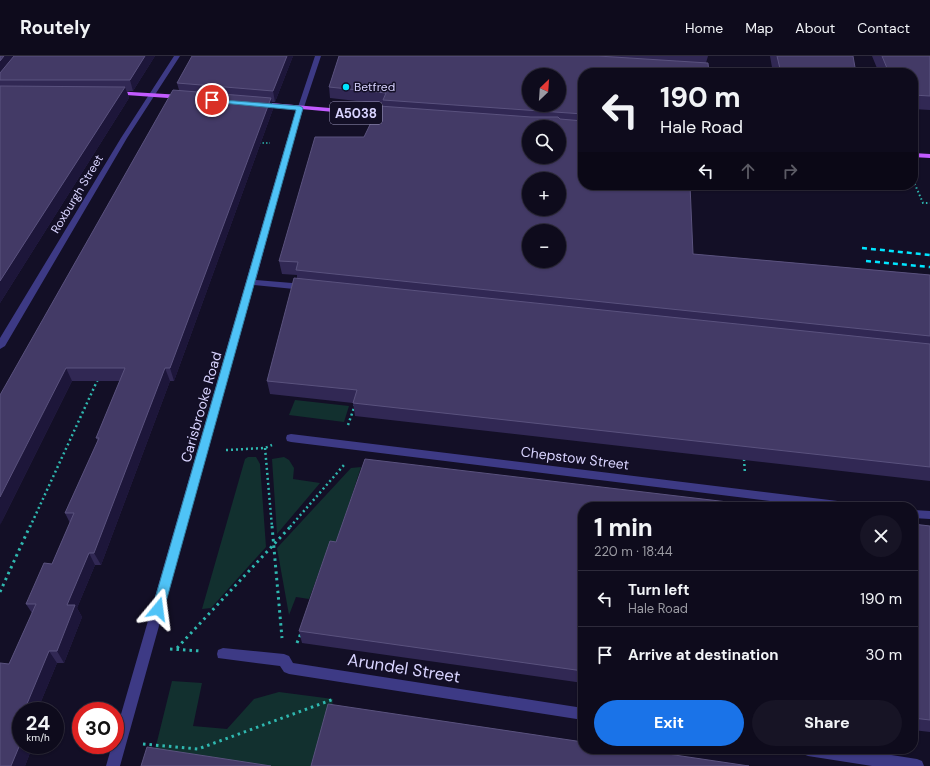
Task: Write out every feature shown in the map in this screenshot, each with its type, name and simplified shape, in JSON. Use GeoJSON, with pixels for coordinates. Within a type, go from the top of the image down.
{"type":"FeatureCollection","features":[{"type":"Feature","properties":{"kind":"main road"},"geometry":{"type":"LineString","coordinates":[[109,93],[191,98]]}},
{"type":"Feature","properties":{"kind":"main road","name":"A5038"},"geometry":{"type":"LineString","coordinates":[[253,104],[394,116]]}},
{"type":"Feature","properties":{"kind":"main road"},"geometry":{"type":"LineString","coordinates":[[918,155],[930,156]]}},
{"type":"Feature","properties":{"kind":"street","name":"Roxburgh Street"},"geometry":{"type":"LineString","coordinates":[[0,346],[120,145],[177,56]]}},
{"type":"Feature","properties":{"kind":"street","name":"Carisbrooke Road"},"geometry":{"type":"LineString","coordinates":[[124,728],[289,143],[318,56]]}},
{"type":"Feature","properties":{"kind":"street"},"geometry":{"type":"LineString","coordinates":[[251,282],[313,288]]}},
{"type":"Feature","properties":{"kind":"street","name":"Chepstow Street"},"geometry":{"type":"LineString","coordinates":[[291,438],[362,445],[809,502]]}},
{"type":"Feature","properties":{"kind":"street"},"geometry":{"type":"LineString","coordinates":[[918,514],[930,515]]}},
{"type":"Feature","properties":{"kind":"street","name":"Arundel Street"},"geometry":{"type":"LineString","coordinates":[[223,654],[578,713]]}},
{"type":"Feature","properties":{"kind":"street","name":"Carisbrooke Road"},"geometry":{"type":"LineString","coordinates":[[113,766],[116,754]]}},
{"type":"Feature","properties":{"kind":"street"},"geometry":{"type":"LineString","coordinates":[[840,754],[917,766]]}},
{"type":"Feature","properties":{"kind":"path"},"geometry":{"type":"LineString","coordinates":[[259,143],[289,143]]}},
{"type":"Feature","properties":{"kind":"path"},"geometry":{"type":"LineString","coordinates":[[917,190],[923,203],[930,204]]}},
{"type":"Feature","properties":{"kind":"path"},"geometry":{"type":"LineString","coordinates":[[0,592],[100,375]]}},
{"type":"Feature","properties":{"kind":"path"},"geometry":{"type":"LineString","coordinates":[[342,444],[356,402]]}},
{"type":"Feature","properties":{"kind":"path"},"geometry":{"type":"LineString","coordinates":[[203,449],[229,450],[265,448],[291,438]]}},
{"type":"Feature","properties":{"kind":"path"},"geometry":{"type":"LineString","coordinates":[[176,648],[273,546],[362,445]]}},
{"type":"Feature","properties":{"kind":"path"},"geometry":{"type":"LineString","coordinates":[[265,448],[273,546],[286,664]]}},
{"type":"Feature","properties":{"kind":"path"},"geometry":{"type":"LineString","coordinates":[[744,457],[747,495]]}},
{"type":"Feature","properties":{"kind":"path"},"geometry":{"type":"LineString","coordinates":[[286,664],[302,632]]}},
{"type":"Feature","properties":{"kind":"path"},"geometry":{"type":"LineString","coordinates":[[146,652],[176,648],[223,654]]}},
{"type":"Feature","properties":{"kind":"path"},"geometry":{"type":"LineString","coordinates":[[124,742],[198,749],[339,697]]}},
{"type":"Feature","properties":{"kind":"green space"},"geometry":{"type":"Polygon","coordinates":[[[295,400],[349,406],[344,422],[289,415],[295,400]]]}},
{"type":"Feature","properties":{"kind":"green space"},"geometry":{"type":"Polygon","coordinates":[[[248,457],[256,457],[260,464],[266,547],[211,608],[202,609],[245,459],[248,457]]]}},
{"type":"Feature","properties":{"kind":"green space"},"geometry":{"type":"Polygon","coordinates":[[[284,457],[289,460],[294,468],[293,479],[320,483],[277,534],[272,459],[284,457]]]}},
{"type":"Feature","properties":{"kind":"green space"},"geometry":{"type":"Polygon","coordinates":[[[361,467],[335,548],[328,548],[309,599],[296,597],[289,615],[277,548],[351,468],[361,467]]]}},
{"type":"Feature","properties":{"kind":"green space"},"geometry":{"type":"Polygon","coordinates":[[[172,681],[202,683],[193,726],[227,729],[254,699],[279,692],[333,699],[331,715],[317,766],[206,766],[153,758],[172,681]]]}},
{"type":"Feature","properties":{"kind":"building"},"geometry":{"type":"Polygon","coordinates":[[[14,56],[145,56],[130,80],[0,80],[0,73],[14,56]]]}},
{"type":"Feature","properties":{"kind":"building"},"geometry":{"type":"Polygon","coordinates":[[[192,56],[287,56],[273,91],[177,83],[192,56]]]}},
{"type":"Feature","properties":{"kind":"building"},"geometry":{"type":"Polygon","coordinates":[[[339,56],[598,56],[708,63],[708,68],[578,68],[578,114],[554,112],[566,112],[566,68],[522,68],[522,110],[383,100],[386,93],[329,87],[339,56]]]}},
{"type":"Feature","properties":{"kind":"building"},"geometry":{"type":"Polygon","coordinates":[[[777,56],[853,56],[855,68],[780,68],[777,56]]]}},
{"type":"Feature","properties":{"kind":"building"},"geometry":{"type":"Polygon","coordinates":[[[882,56],[930,56],[930,96],[918,95],[918,68],[887,68],[882,56]]]}},
{"type":"Feature","properties":{"kind":"building"},"geometry":{"type":"Polygon","coordinates":[[[0,86],[125,87],[0,281],[0,86]]]}},
{"type":"Feature","properties":{"kind":"building"},"geometry":{"type":"Polygon","coordinates":[[[173,90],[271,98],[170,368],[165,368],[94,553],[89,553],[67,605],[75,605],[57,651],[49,651],[28,702],[12,702],[12,754],[16,754],[11,766],[0,766],[0,663],[9,664],[36,604],[26,604],[44,563],[52,564],[74,513],[65,513],[99,438],[96,438],[125,368],[66,368],[0,497],[0,395],[173,90]]]}},
{"type":"Feature","properties":{"kind":"building"},"geometry":{"type":"Polygon","coordinates":[[[379,106],[531,117],[558,117],[560,119],[578,121],[578,190],[690,190],[693,254],[930,275],[930,336],[296,270],[298,262],[279,261],[315,137],[364,137],[379,106]]]}},
{"type":"Feature","properties":{"kind":"building"},"geometry":{"type":"Polygon","coordinates":[[[294,278],[930,344],[930,467],[353,403],[357,390],[267,381],[294,278]]]}},
{"type":"Feature","properties":{"kind":"building"},"geometry":{"type":"Polygon","coordinates":[[[365,459],[728,502],[578,502],[578,670],[299,631],[330,541],[336,542],[365,459]]]}},
{"type":"Feature","properties":{"kind":"building"},"geometry":{"type":"Polygon","coordinates":[[[918,525],[930,526],[930,720],[918,719],[918,525]]]}},
{"type":"Feature","properties":{"kind":"building"},"geometry":{"type":"Polygon","coordinates":[[[328,704],[578,741],[578,754],[668,754],[749,766],[311,766],[328,704]]]}},
{"type":"Feature","properties":{"kind":"building"},"geometry":{"type":"Polygon","coordinates":[[[147,747],[271,766],[141,766],[147,747]]]}},
{"type":"Feature","properties":{"kind":"railway"},"geometry":{"type":"LineString","coordinates":[[862,248],[930,255]]}},
{"type":"Feature","properties":{"kind":"railway"},"geometry":{"type":"LineString","coordinates":[[866,261],[930,267]]}},
{"type":"Feature","properties":{"kind":"place","name":"Betfred"},"geometry":{"type":"Point","coordinates":[346,87]}},
{"type":"Feature","properties":{"kind":"route"},"geometry":{"type":"LineString","coordinates":[[158,609],[300,108],[212,100]]}}]}
